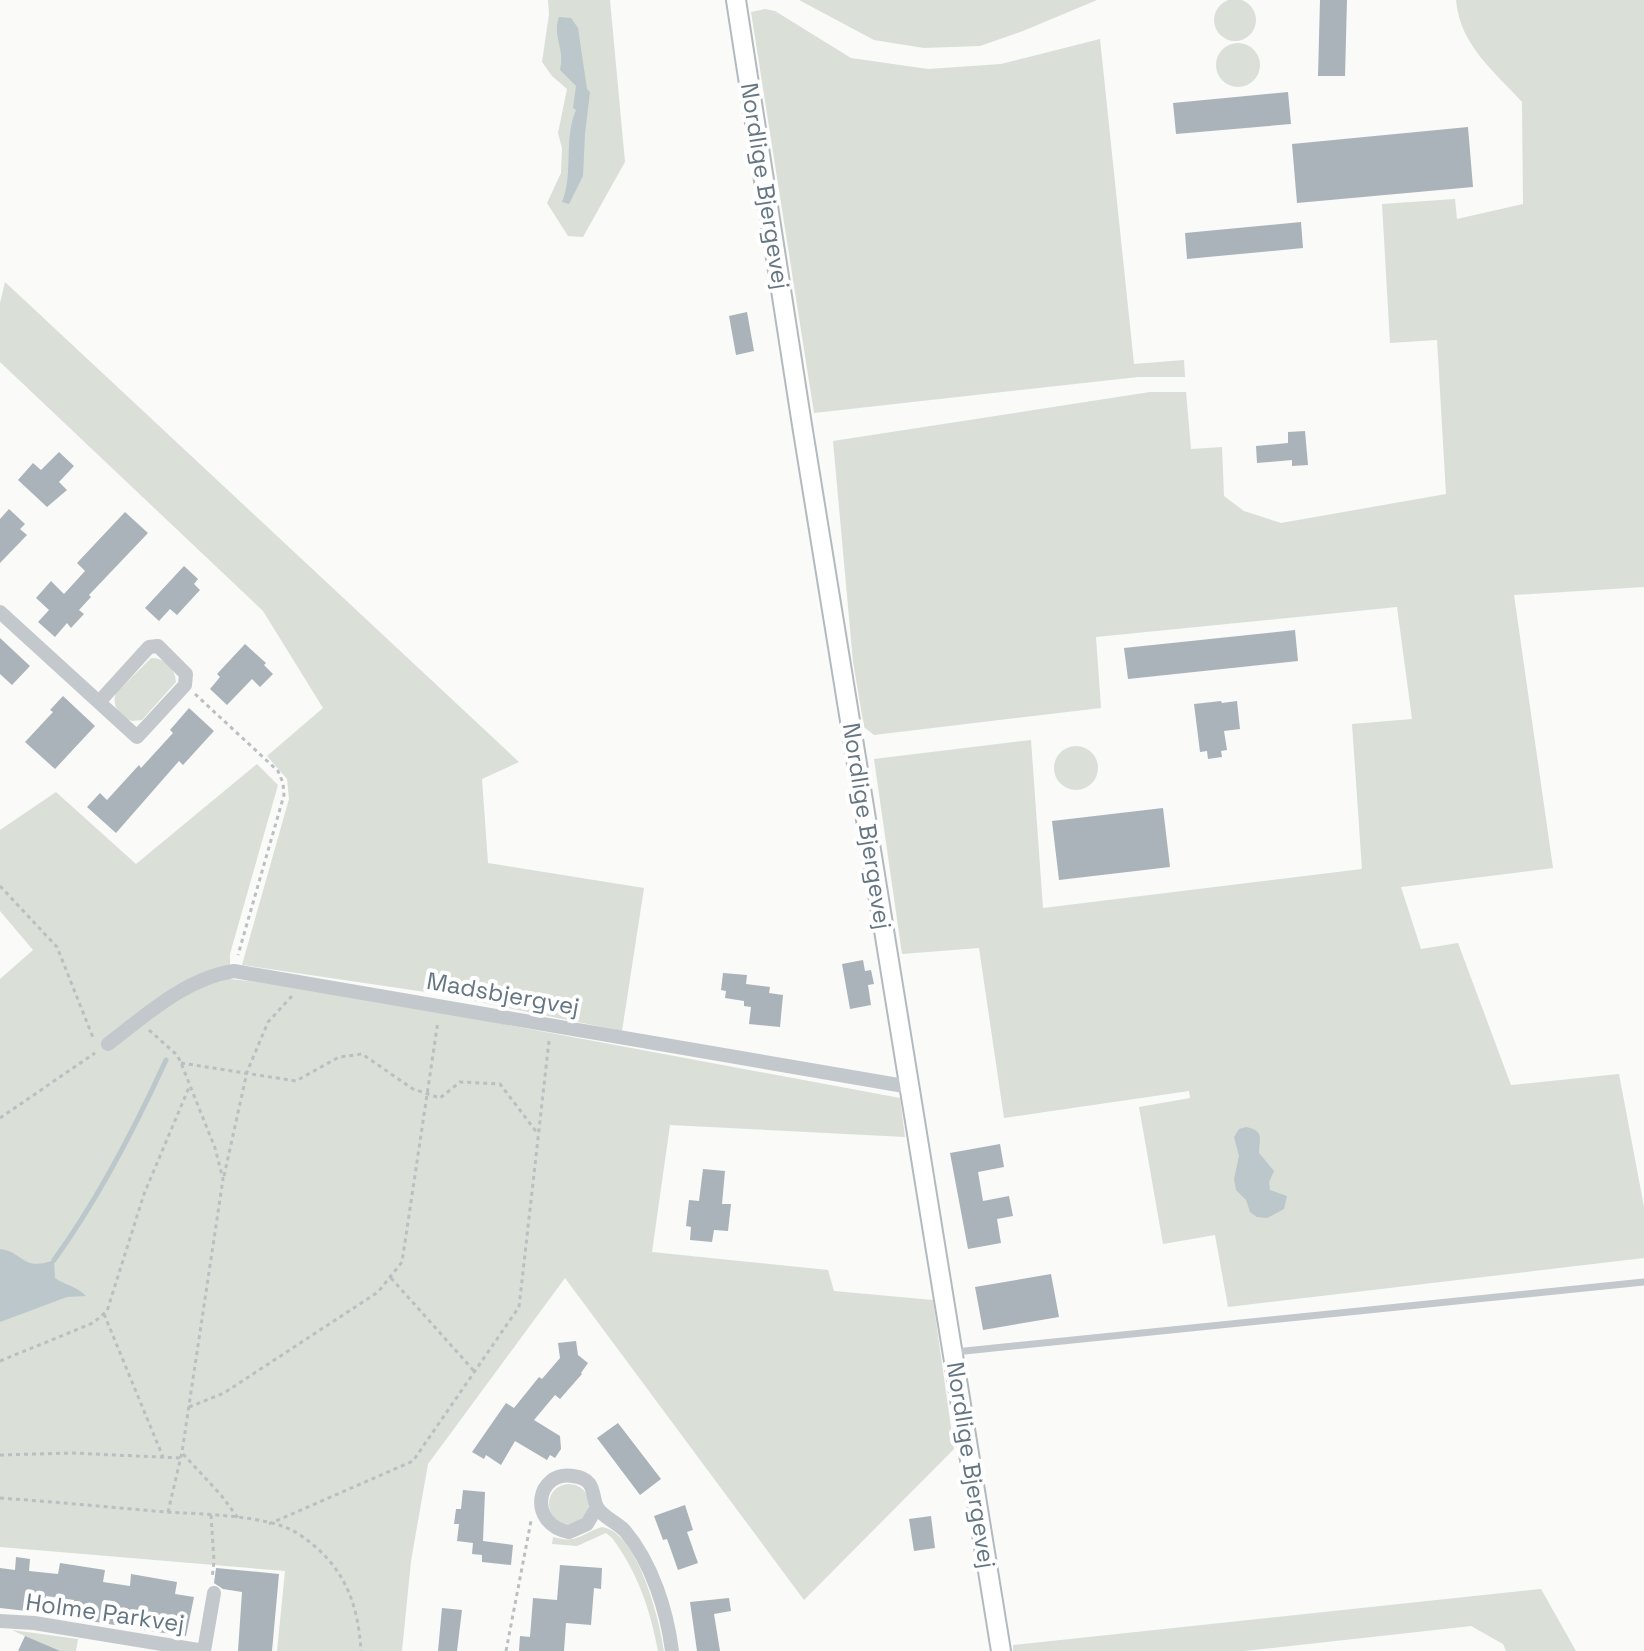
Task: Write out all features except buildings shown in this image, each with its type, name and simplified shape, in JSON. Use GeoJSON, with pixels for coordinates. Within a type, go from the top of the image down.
{"type":"FeatureCollection","features":[{"type":"Feature","properties":{"kind":"street","name":"Nordlige Bjergevej"},"geometry":{"type":"LineString","coordinates":[[736,0],[1001,1651]]}},
{"type":"Feature","properties":{"kind":"street"},"geometry":{"type":"LineString","coordinates":[[0,612],[137,737],[185,685],[186,674],[158,646],[149,647],[99,702]]}},
{"type":"Feature","properties":{"kind":"street","name":"Madsbjergvej"},"geometry":{"type":"LineString","coordinates":[[103,1047],[206,977],[234,971],[910,1087]]}},
{"type":"Feature","properties":{"kind":"street"},"geometry":{"type":"LineString","coordinates":[[597,1507],[587,1524],[569,1532],[550,1525],[544,1517],[541,1500],[543,1491],[552,1481],[563,1476],[572,1475],[588,1483],[594,1490],[597,1507],[625,1531],[641,1556],[658,1590],[672,1651]]}},
{"type":"Feature","properties":{"kind":"street","name":"Holme Parkvej"},"geometry":{"type":"LineString","coordinates":[[0,1621],[34,1623],[204,1651],[214,1593]]}},
{"type":"Feature","properties":{"kind":"lane"},"geometry":{"type":"LineString","coordinates":[[953,1352],[1644,1282]]}},
{"type":"Feature","properties":{"kind":"path"},"geometry":{"type":"LineString","coordinates":[[185,685],[278,771],[283,783],[284,795],[234,971]]}},
{"type":"Feature","properties":{"kind":"path"},"geometry":{"type":"LineString","coordinates":[[0,886],[57,947],[103,1047],[0,1118]]}},
{"type":"Feature","properties":{"kind":"path"},"geometry":{"type":"LineString","coordinates":[[168,1512],[182,1452],[223,1179],[247,1072],[268,1022],[306,982]]}},
{"type":"Feature","properties":{"kind":"path"},"geometry":{"type":"LineString","coordinates":[[189,1407],[224,1393],[378,1292],[402,1262],[440,1005]]}},
{"type":"Feature","properties":{"kind":"path"},"geometry":{"type":"LineString","coordinates":[[139,1021],[177,1055],[215,1148],[223,1179]]}},
{"type":"Feature","properties":{"kind":"path"},"geometry":{"type":"LineString","coordinates":[[269,1524],[413,1461],[519,1307],[550,1024]]}},
{"type":"Feature","properties":{"kind":"path"},"geometry":{"type":"LineString","coordinates":[[181,1063],[296,1081],[339,1057],[362,1054],[413,1089],[440,1098],[460,1082],[500,1084],[538,1134]]}},
{"type":"Feature","properties":{"kind":"path"},"geometry":{"type":"LineString","coordinates":[[0,1361],[93,1323],[107,1311],[144,1194],[190,1084]]}},
{"type":"Feature","properties":{"kind":"path"},"geometry":{"type":"LineString","coordinates":[[391,1278],[474,1371]]}},
{"type":"Feature","properties":{"kind":"path"},"geometry":{"type":"LineString","coordinates":[[104,1314],[163,1457]]}},
{"type":"Feature","properties":{"kind":"path"},"geometry":{"type":"LineString","coordinates":[[182,1452],[238,1518]]}},
{"type":"Feature","properties":{"kind":"path"},"geometry":{"type":"LineString","coordinates":[[0,1455],[73,1453],[180,1458]]}},
{"type":"Feature","properties":{"kind":"path"},"geometry":{"type":"LineString","coordinates":[[0,1498],[238,1518],[295,1531],[320,1551],[343,1577],[359,1620],[361,1651]]}},
{"type":"Feature","properties":{"kind":"path"},"geometry":{"type":"LineString","coordinates":[[211,1515],[214,1561],[210,1588],[214,1593]]}},
{"type":"Feature","properties":{"kind":"path"},"geometry":{"type":"LineString","coordinates":[[506,1651],[532,1518],[544,1517]]}},
{"type":"Feature","properties":{"kind":"shaded area"},"geometry":{"type":"Polygon","coordinates":[[[1235,-1],[1250,5],[1256,20],[1250,35],[1235,41],[1220,35],[1214,20],[1220,5],[1235,-1]]]}},
{"type":"Feature","properties":{"kind":"shaded area"},"geometry":{"type":"Polygon","coordinates":[[[548,0],[610,0],[625,162],[583,237],[568,236],[547,203],[561,173],[562,148],[558,133],[567,89],[542,62],[548,0]]]}},
{"type":"Feature","properties":{"kind":"shaded area"},"geometry":{"type":"Polygon","coordinates":[[[799,0],[1097,0],[980,46],[924,48],[874,40],[799,0]]]}},
{"type":"Feature","properties":{"kind":"shaded area"},"geometry":{"type":"Polygon","coordinates":[[[1456,0],[1644,0],[1644,587],[1514,595],[1553,868],[1401,887],[1421,949],[1458,943],[1511,1085],[1619,1074],[1644,1207],[1644,1258],[1228,1307],[1215,1235],[1163,1244],[1139,1107],[1190,1098],[1189,1091],[1004,1118],[979,948],[902,954],[874,759],[1031,740],[1043,908],[1362,869],[1352,724],[1412,719],[1397,607],[1096,637],[1101,708],[874,735],[864,727],[853,662],[833,441],[1150,392],[1186,392],[1191,449],[1222,447],[1224,496],[1244,511],[1281,523],[1446,494],[1437,340],[1390,343],[1382,204],[1455,199],[1457,219],[1523,204],[1522,102],[1471,44],[1456,0]]]}},
{"type":"Feature","properties":{"kind":"shaded area"},"geometry":{"type":"Polygon","coordinates":[[[765,9],[775,11],[851,58],[928,69],[1001,64],[1100,39],[1134,364],[1184,360],[1185,377],[1138,377],[814,413],[751,12],[765,9]]]}},
{"type":"Feature","properties":{"kind":"shaded area"},"geometry":{"type":"Polygon","coordinates":[[[559,17],[571,18],[578,28],[590,92],[583,176],[569,204],[562,202],[566,191],[570,133],[576,110],[573,108],[576,86],[560,70],[559,17]]]}},
{"type":"Feature","properties":{"kind":"shaded area"},"geometry":{"type":"Polygon","coordinates":[[[1238,43],[1253,50],[1260,65],[1253,80],[1238,87],[1223,80],[1216,65],[1223,50],[1238,43]]]}},
{"type":"Feature","properties":{"kind":"shaded area"},"geometry":{"type":"Polygon","coordinates":[[[5,282],[519,762],[482,779],[488,863],[644,888],[622,1031],[439,994],[242,965],[289,799],[287,779],[267,756],[323,708],[263,611],[0,362],[0,303],[5,282]]]}},
{"type":"Feature","properties":{"kind":"shaded area"},"geometry":{"type":"Polygon","coordinates":[[[151,658],[168,665],[176,682],[142,720],[132,721],[118,710],[116,693],[151,658]]]}},
{"type":"Feature","properties":{"kind":"shaded area"},"geometry":{"type":"Polygon","coordinates":[[[1076,746],[1092,752],[1098,768],[1092,784],[1076,790],[1060,784],[1054,768],[1060,752],[1076,746]]]}},
{"type":"Feature","properties":{"kind":"shaded area"},"geometry":{"type":"Polygon","coordinates":[[[257,764],[278,785],[230,954],[230,979],[304,987],[900,1098],[905,1137],[670,1125],[652,1252],[828,1270],[834,1291],[933,1300],[954,1449],[804,1600],[565,1278],[428,1464],[411,1561],[402,1651],[277,1651],[285,1571],[0,1547],[0,979],[33,950],[0,911],[0,830],[56,792],[136,864],[257,764]]]}},
{"type":"Feature","properties":{"kind":"shaded area"},"geometry":{"type":"Polygon","coordinates":[[[1246,1127],[1258,1133],[1259,1153],[1274,1171],[1269,1182],[1270,1190],[1287,1196],[1284,1209],[1267,1218],[1250,1212],[1246,1200],[1236,1190],[1234,1179],[1239,1156],[1234,1137],[1239,1129],[1246,1127]]]}},
{"type":"Feature","properties":{"kind":"shaded area"},"geometry":{"type":"Polygon","coordinates":[[[0,1249],[29,1263],[54,1260],[55,1278],[86,1296],[67,1297],[0,1322],[0,1249]]]}},
{"type":"Feature","properties":{"kind":"shaded area"},"geometry":{"type":"Polygon","coordinates":[[[569,1484],[583,1490],[589,1504],[583,1518],[569,1524],[555,1518],[549,1504],[555,1490],[569,1484]]]}},
{"type":"Feature","properties":{"kind":"shaded area"},"geometry":{"type":"Polygon","coordinates":[[[602,1527],[615,1533],[626,1544],[636,1561],[652,1600],[664,1651],[658,1651],[642,1592],[612,1538],[606,1533],[577,1546],[552,1544],[553,1537],[574,1539],[602,1527]]]}},
{"type":"Feature","properties":{"kind":"shaded area"},"geometry":{"type":"Polygon","coordinates":[[[1541,1589],[1576,1651],[1506,1651],[1503,1644],[1471,1626],[1244,1651],[1013,1651],[1013,1645],[1541,1589]]]}},
{"type":"Feature","properties":{"kind":"shaded area"},"geometry":{"type":"Polygon","coordinates":[[[12,1630],[78,1639],[76,1651],[56,1651],[12,1630]]]}},
{"type":"Feature","properties":{"kind":"waterway"},"geometry":{"type":"LineString","coordinates":[[54,1260],[115,1163],[166,1060]]}}]}
